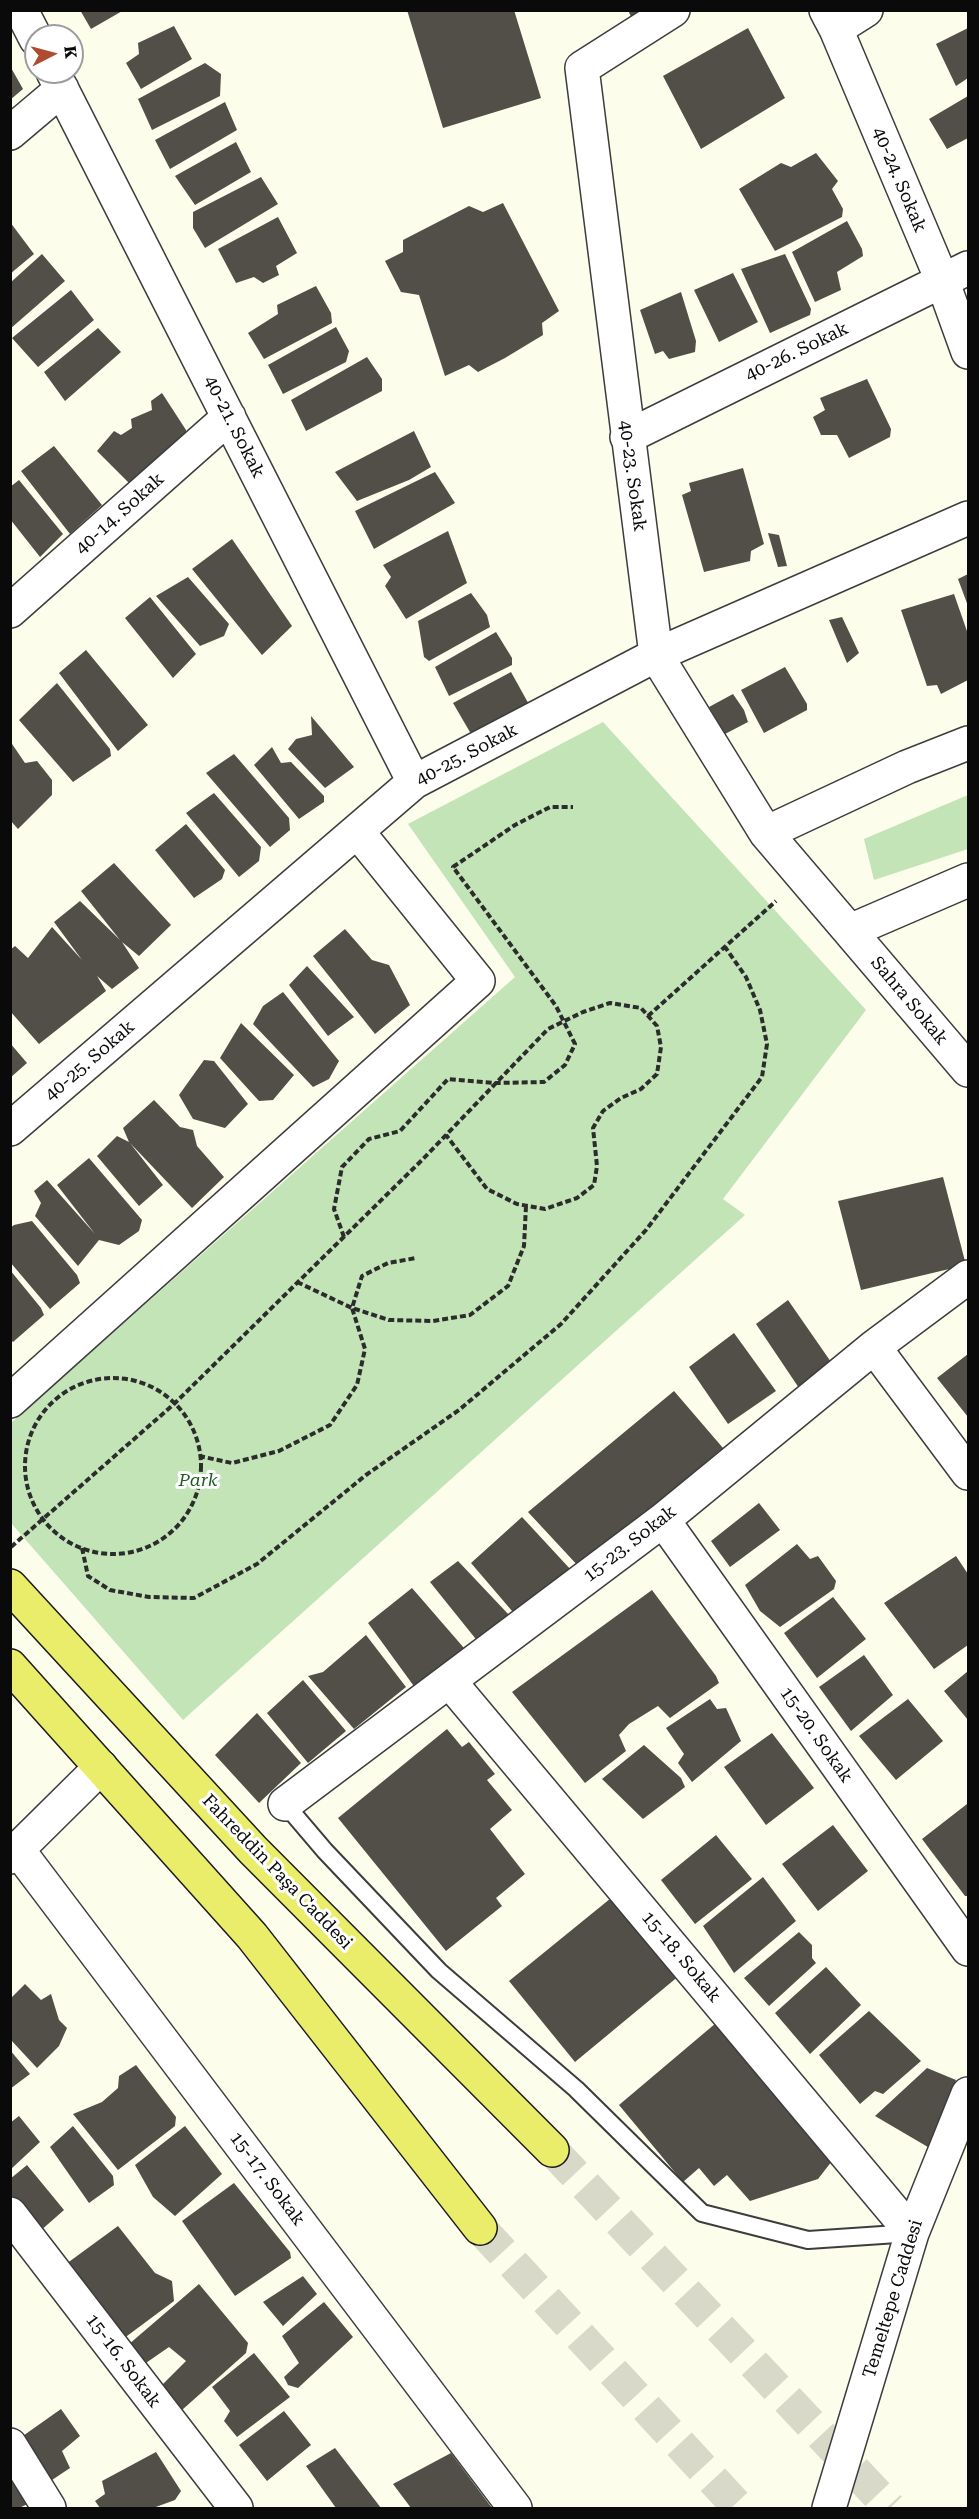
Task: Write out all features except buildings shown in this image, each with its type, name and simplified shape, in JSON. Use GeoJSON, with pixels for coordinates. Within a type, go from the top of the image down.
{"type":"FeatureCollection","features":[{"type":"Feature","properties":{"kind":"main road","name":"Fahreddin Paşa Caddesi"},"geometry":{"type":"LineString","coordinates":[[10,1586],[253,1850],[552,2150]]}},
{"type":"Feature","properties":{"kind":"main road"},"geometry":{"type":"LineString","coordinates":[[10,1666],[252,1936],[480,2228]]}},
{"type":"Feature","properties":{"kind":"street"},"geometry":{"type":"LineString","coordinates":[[21,10],[28,24]]}},
{"type":"Feature","properties":{"kind":"street","name":"40-23. Sokak"},"geometry":{"type":"LineString","coordinates":[[673,10],[582,68],[656,655],[766,833],[850,931]]}},
{"type":"Feature","properties":{"kind":"street"},"geometry":{"type":"LineString","coordinates":[[831,20],[866,10]]}},
{"type":"Feature","properties":{"kind":"street","name":"40-24. Sokak"},"geometry":{"type":"LineString","coordinates":[[831,20],[955,274],[969,351]]}},
{"type":"Feature","properties":{"kind":"street"},"geometry":{"type":"LineString","coordinates":[[10,133],[54,84]]}},
{"type":"Feature","properties":{"kind":"street","name":"40-21. Sokak"},"geometry":{"type":"LineString","coordinates":[[59,84],[414,782]]}},
{"type":"Feature","properties":{"kind":"street","name":"40-26. Sokak"},"geometry":{"type":"LineString","coordinates":[[627,437],[955,274]]}},
{"type":"Feature","properties":{"kind":"street","name":"40-14. Sokak"},"geometry":{"type":"LineString","coordinates":[[10,611],[229,417]]}},
{"type":"Feature","properties":{"kind":"street","name":"40-25. Sokak"},"geometry":{"type":"LineString","coordinates":[[10,1130],[414,782],[656,655],[969,518]]}},
{"type":"Feature","properties":{"kind":"street"},"geometry":{"type":"LineString","coordinates":[[766,833],[907,767],[969,743]]}},
{"type":"Feature","properties":{"kind":"street"},"geometry":{"type":"LineString","coordinates":[[10,1401],[478,981],[357,831]]}},
{"type":"Feature","properties":{"kind":"street"},"geometry":{"type":"LineString","coordinates":[[850,931],[969,880]]}},
{"type":"Feature","properties":{"kind":"street","name":"Sahra Sokak"},"geometry":{"type":"LineString","coordinates":[[850,931],[969,1070]]}},
{"type":"Feature","properties":{"kind":"street","name":"15-23. Sokak"},"geometry":{"type":"LineString","coordinates":[[285,1804],[663,1520],[874,1347],[969,1277]]}},
{"type":"Feature","properties":{"kind":"street"},"geometry":{"type":"LineString","coordinates":[[874,1347],[969,1473]]}},
{"type":"Feature","properties":{"kind":"street","name":"15-20. Sokak"},"geometry":{"type":"LineString","coordinates":[[663,1520],[969,1949]]}},
{"type":"Feature","properties":{"kind":"street","name":"15-18. Sokak"},"geometry":{"type":"LineString","coordinates":[[450,1682],[912,2233]]}},
{"type":"Feature","properties":{"kind":"street"},"geometry":{"type":"LineString","coordinates":[[14,1853],[101,1767]]}},
{"type":"Feature","properties":{"kind":"street","name":"15-17. Sokak"},"geometry":{"type":"LineString","coordinates":[[14,1853],[515,2508]]}},
{"type":"Feature","properties":{"kind":"street","name":"Temeltepe Caddesi"},"geometry":{"type":"LineString","coordinates":[[829,2508],[912,2233],[969,2094]]}},
{"type":"Feature","properties":{"kind":"street","name":"15-16. Sokak"},"geometry":{"type":"LineString","coordinates":[[10,2214],[236,2508]]}},
{"type":"Feature","properties":{"kind":"street"},"geometry":{"type":"LineString","coordinates":[[10,2445],[49,2508]]}},
{"type":"Feature","properties":{"kind":"lane"},"geometry":{"type":"LineString","coordinates":[[285,1804],[325,1851],[439,1971],[576,2089],[702,2213],[808,2240],[912,2233]]}},
{"type":"Feature","properties":{"kind":"path"},"geometry":{"type":"LineString","coordinates":[[344,1237],[334,1209],[342,1167],[369,1139],[400,1131],[448,1079],[496,1083],[544,1083],[565,1065],[575,1044],[556,1006],[453,867],[515,825],[550,807],[573,807]]}},
{"type":"Feature","properties":{"kind":"path"},"geometry":{"type":"LineString","coordinates":[[648,1016],[776,900],[806,881]]}},
{"type":"Feature","properties":{"kind":"path"},"geometry":{"type":"LineString","coordinates":[[82,1548],[88,1576],[110,1590],[149,1597],[194,1598],[257,1564],[366,1474],[459,1410],[561,1324],[646,1230],[762,1077],[767,1044],[760,1010],[746,976],[725,947]]}},
{"type":"Feature","properties":{"kind":"path"},"geometry":{"type":"LineString","coordinates":[[10,1547],[174,1404],[446,1135],[548,1029],[582,1012],[610,1003],[640,1008],[657,1026],[661,1047],[657,1074],[641,1089],[621,1098],[603,1111],[593,1128],[597,1166],[594,1185],[577,1198],[545,1209],[517,1204],[487,1189],[446,1135]]}},
{"type":"Feature","properties":{"kind":"path"},"geometry":{"type":"LineString","coordinates":[[297,1282],[352,1308],[389,1320],[433,1321],[470,1315],[508,1286],[524,1246],[526,1206]]}},
{"type":"Feature","properties":{"kind":"path"},"geometry":{"type":"LineString","coordinates":[[199,1456],[232,1463],[279,1451],[330,1425],[357,1385],[365,1349],[352,1308],[362,1276],[388,1263],[416,1258]]}},
{"type":"Feature","properties":{"kind":"path"},"geometry":{"type":"LineString","coordinates":[[106,1378],[134,1381],[160,1392],[182,1412],[195,1437],[199,1456],[201,1466],[197,1495],[182,1520],[161,1541],[134,1552],[105,1555],[76,1547],[52,1531],[42,1518],[34,1507],[26,1480],[26,1451],[35,1424],[53,1401],[78,1385],[106,1378]]}},
{"type":"Feature","properties":{"kind":"green space","name":"Park"},"geometry":{"type":"Polygon","coordinates":[[[603,722],[866,1010],[723,1199],[745,1215],[183,1720],[11,1523],[11,1423],[515,977],[408,824],[603,722]]]}},
{"type":"Feature","properties":{"kind":"green space"},"geometry":{"type":"Polygon","coordinates":[[[968,795],[968,849],[874,880],[864,839],[968,795]]]}},
{"type":"Feature","properties":{"kind":"tunnel"},"geometry":{"type":"LineString","coordinates":[[552,2150],[890,2508]]}},
{"type":"Feature","properties":{"kind":"tunnel"},"geometry":{"type":"LineString","coordinates":[[480,2228],[739,2508]]}}]}
